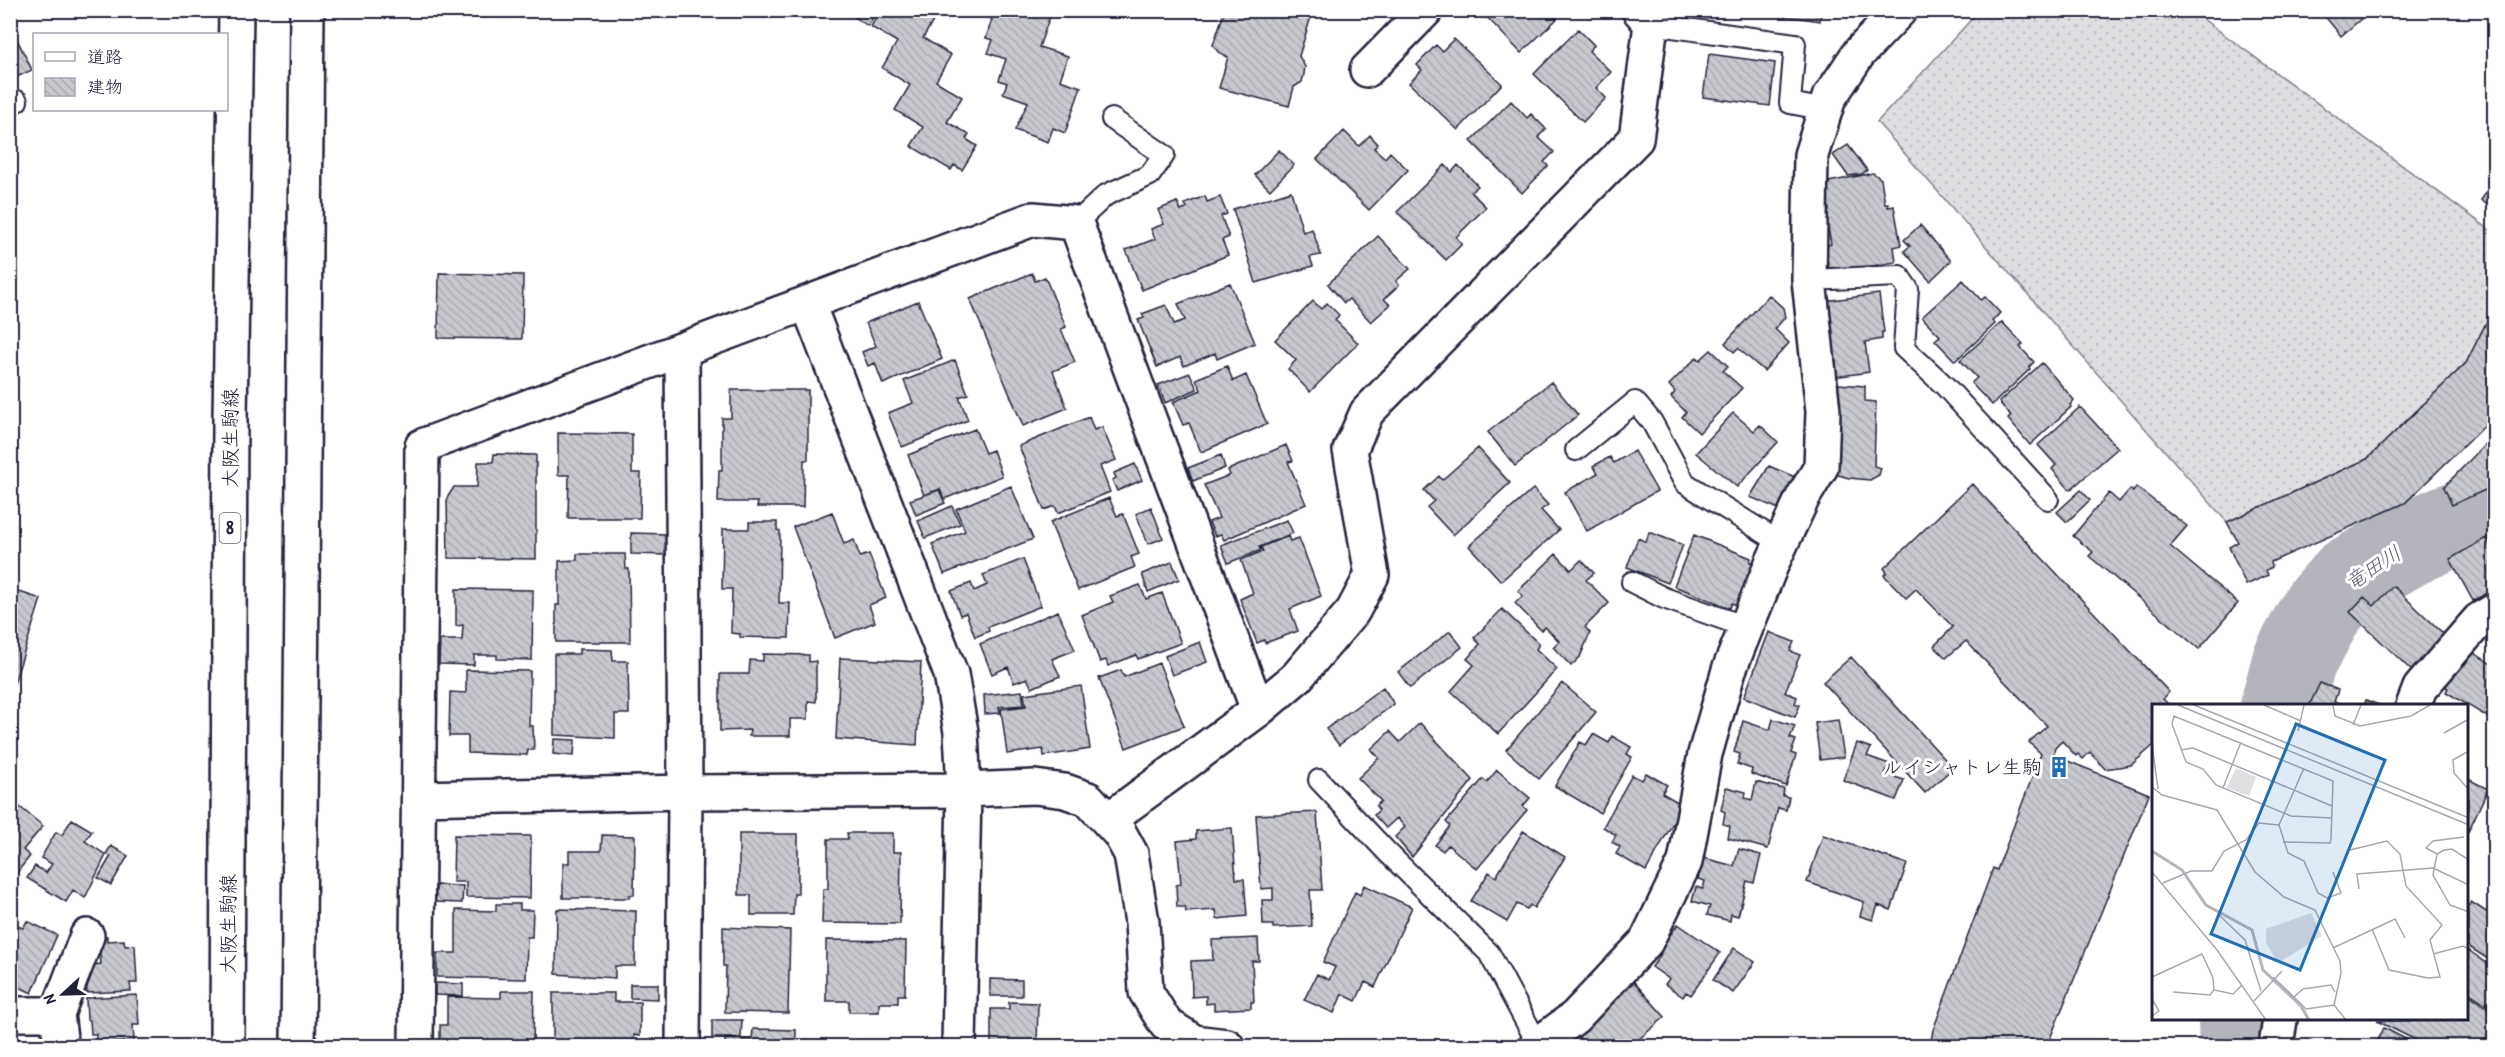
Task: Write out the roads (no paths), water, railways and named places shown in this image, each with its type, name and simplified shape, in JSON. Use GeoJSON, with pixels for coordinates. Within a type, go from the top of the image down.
{"type":"FeatureCollection","features":[{"type":"Feature","properties":{"kind":"street","name":"大阪生駒線"},"geometry":{"type":"LineString","coordinates":[[227,1047],[230,420],[236,10]]}},
{"type":"Feature","properties":{"kind":"street"},"geometry":{"type":"LineString","coordinates":[[298,1047],[307,10]]}},
{"type":"Feature","properties":{"kind":"street"},"geometry":{"type":"LineString","coordinates":[[1367,70],[1426,10]]}},
{"type":"Feature","properties":{"kind":"street"},"geometry":{"type":"LineString","coordinates":[[1538,1046],[1575,1017],[1646,942],[1685,862],[1705,754],[1729,670],[1781,543],[1821,467],[1823,411],[1809,280],[1811,155],[1829,98],[1859,52],[1900,10]]}},
{"type":"Feature","properties":{"kind":"street"},"geometry":{"type":"LineString","coordinates":[[1108,820],[1258,710],[1297,677],[1353,610],[1372,575],[1350,450],[1367,412],[1636,139],[1645,17]]}},
{"type":"Feature","properties":{"kind":"street"},"geometry":{"type":"LineString","coordinates":[[416,1047],[422,446],[1033,219],[1076,223],[1258,710]]}},
{"type":"Feature","properties":{"kind":"street"},"geometry":{"type":"LineString","coordinates":[[808,304],[951,674],[961,732],[964,790],[959,1047]]}},
{"type":"Feature","properties":{"kind":"street"},"geometry":{"type":"LineString","coordinates":[[682,351],[686,792],[683,1047]]}},
{"type":"Feature","properties":{"kind":"street"},"geometry":{"type":"LineString","coordinates":[[2414,704],[2420,688],[2479,620],[2494,611]]}},
{"type":"Feature","properties":{"kind":"street"},"geometry":{"type":"LineString","coordinates":[[419,798],[1035,787],[1065,791],[1088,799],[1108,820],[1131,854],[1142,922],[1146,993],[1166,1024],[1194,1042],[1227,1047]]}},
{"type":"Feature","properties":{"kind":"street"},"geometry":{"type":"LineString","coordinates":[[61,1047],[57,1014],[87,936]]}},
{"type":"Feature","properties":{"kind":"street"},"geometry":{"type":"LineString","coordinates":[[10,1014],[57,1014]]}},
{"type":"Feature","properties":{"kind":"street"},"geometry":{"type":"LineString","coordinates":[[2276,1047],[2280,1021]]}},
{"type":"Feature","properties":{"kind":"lane"},"geometry":{"type":"LineString","coordinates":[[1645,17],[1795,44],[1790,103],[1826,110]]}},
{"type":"Feature","properties":{"kind":"lane"},"geometry":{"type":"LineString","coordinates":[[1076,223],[1106,195],[1150,175],[1164,155],[1112,119]]}},
{"type":"Feature","properties":{"kind":"lane"},"geometry":{"type":"LineString","coordinates":[[1809,280],[1899,276],[1908,289],[1904,348],[1946,386],[2048,499]]}},
{"type":"Feature","properties":{"kind":"lane"},"geometry":{"type":"LineString","coordinates":[[1576,450],[1635,402],[1652,422],[1685,483],[1781,543]]}},
{"type":"Feature","properties":{"kind":"lane"},"geometry":{"type":"LineString","coordinates":[[1632,582],[1664,598],[1746,627]]}},
{"type":"Feature","properties":{"kind":"lane"},"geometry":{"type":"LineString","coordinates":[[1319,780],[1386,851],[1489,953],[1538,1046]]}},
{"type":"Feature","properties":{"kind":"waterway","name":"竜田川"},"geometry":{"type":"LineString","coordinates":[[2283,704],[2294,661],[2323,608],[2350,578],[2410,544],[2447,527],[2494,510]]}},
{"type":"Feature","properties":{"kind":"waterway","name":"竜田川"},"geometry":{"type":"LineString","coordinates":[[2240,1021],[2241,1046]]}},
{"type":"Feature","properties":{"kind":"place","name":"ルイシャトレ生駒"},"geometry":{"type":"Point","coordinates":[2059,767]}}]}
